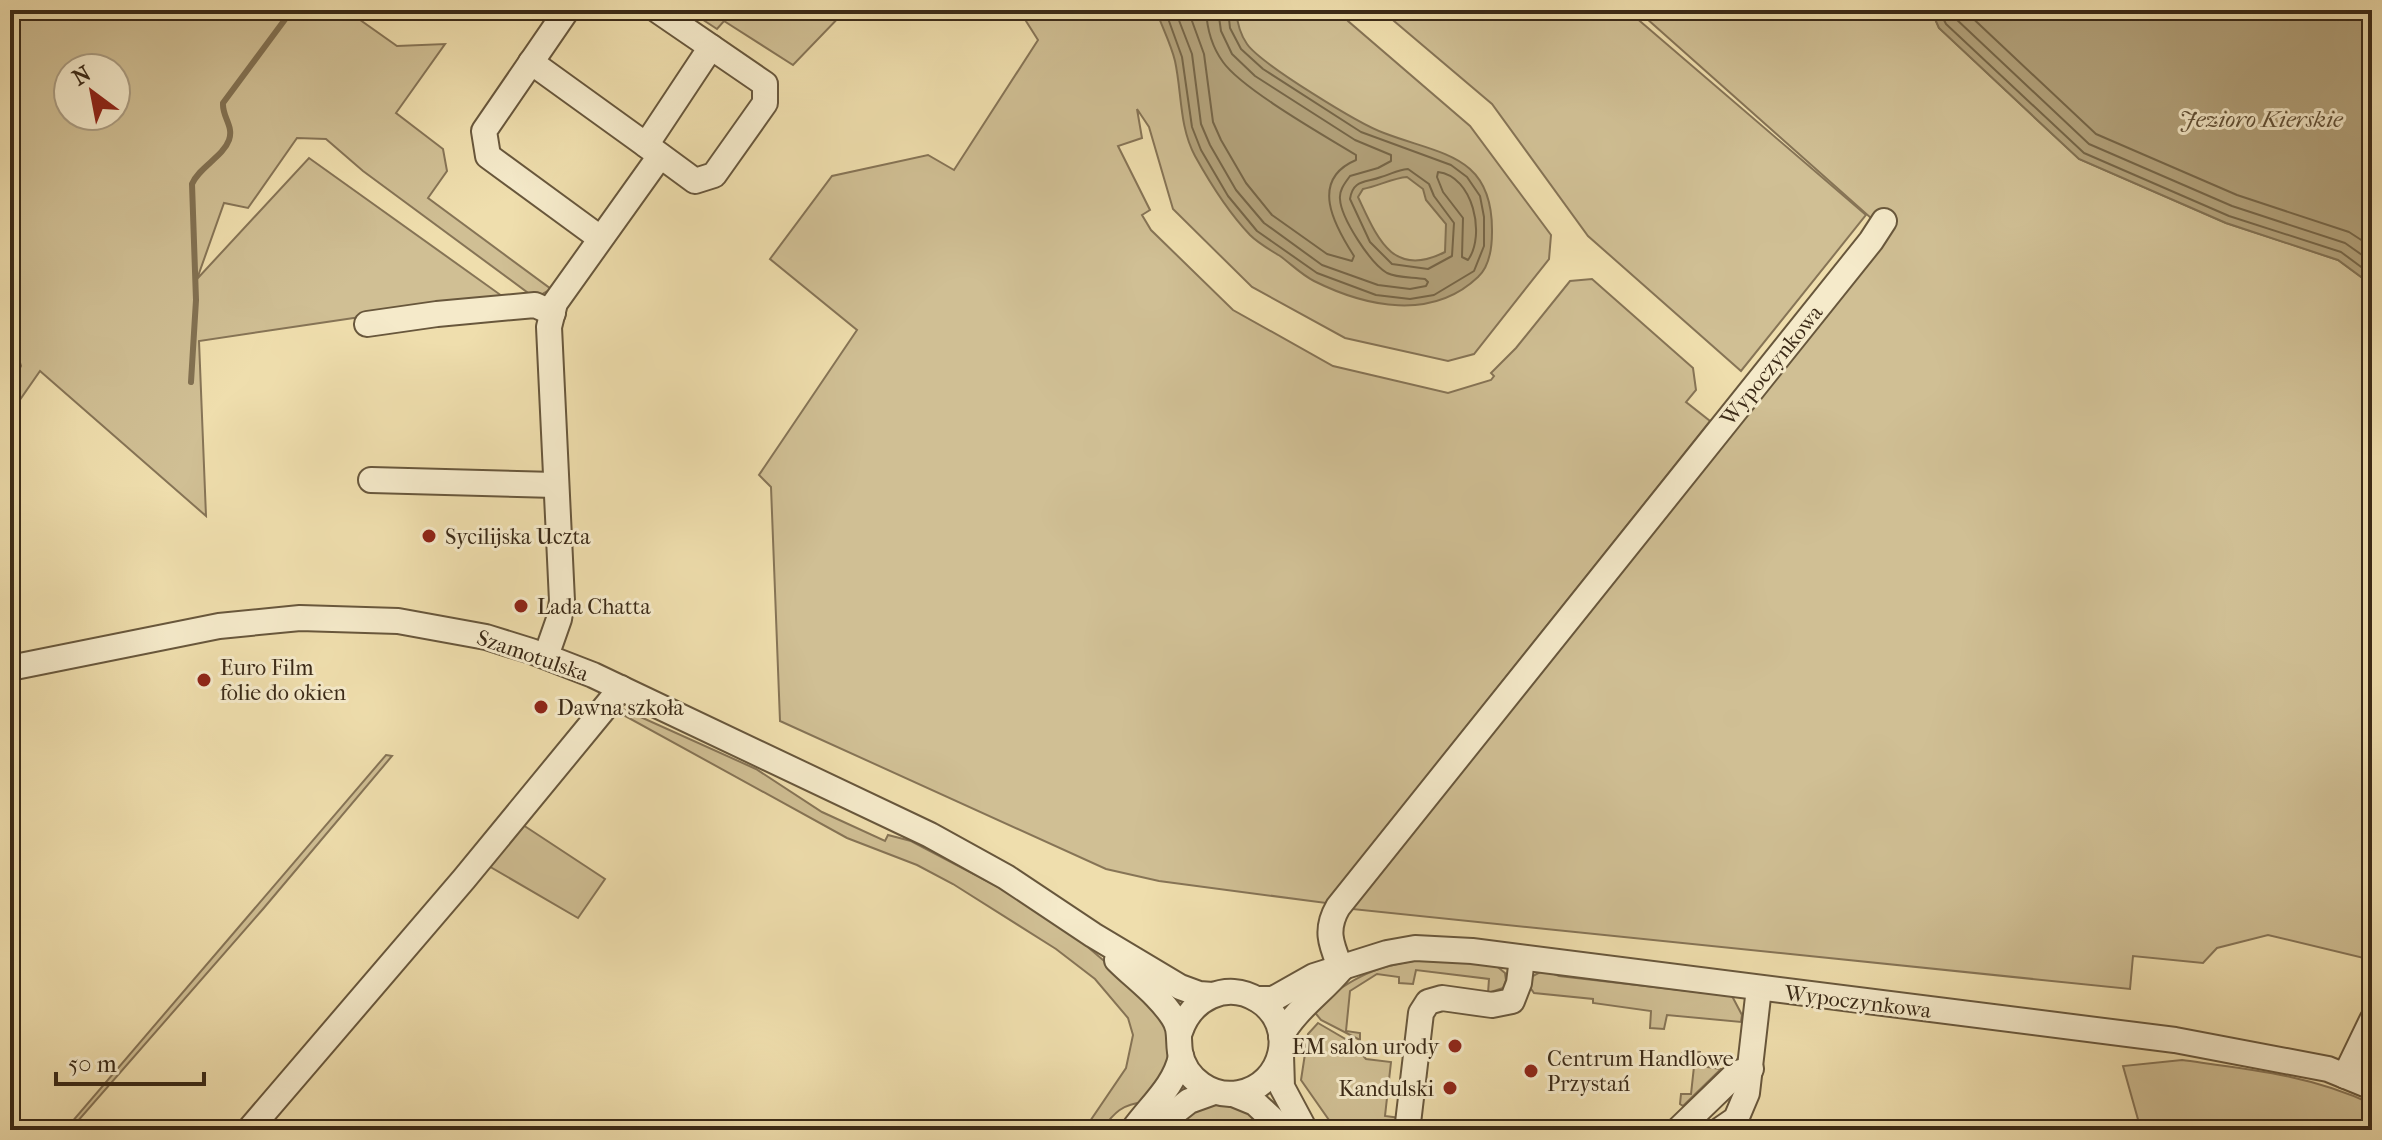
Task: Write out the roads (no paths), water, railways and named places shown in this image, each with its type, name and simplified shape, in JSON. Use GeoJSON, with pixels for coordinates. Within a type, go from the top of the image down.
{"type":"FeatureCollection","features":[{"type":"Feature","properties":{"kind":"street"},"geometry":{"type":"LineString","coordinates":[[567,10],[484,131],[488,156],[600,238]]}},
{"type":"Feature","properties":{"kind":"street"},"geometry":{"type":"LineString","coordinates":[[531,62],[695,181],[714,175],[765,103],[765,84],[657,10]]}},
{"type":"Feature","properties":{"kind":"street"},"geometry":{"type":"LineString","coordinates":[[546,656],[562,601],[549,327],[555,303],[600,238],[711,47]]}},
{"type":"Feature","properties":{"kind":"street","name":"Wypoczynkowa"},"geometry":{"type":"LineString","coordinates":[[1341,969],[1328,934],[1338,907],[1884,221]]}},
{"type":"Feature","properties":{"kind":"street"},"geometry":{"type":"LineString","coordinates":[[367,324],[535,305],[553,313]]}},
{"type":"Feature","properties":{"kind":"street"},"geometry":{"type":"LineString","coordinates":[[371,480],[555,485]]}},
{"type":"Feature","properties":{"kind":"street","name":"Szamotulska"},"geometry":{"type":"LineString","coordinates":[[10,668],[219,626],[300,618],[366,618],[444,627],[486,637],[546,656],[621,688],[939,840],[1006,877],[1093,935],[1189,992],[1213,995]]}},
{"type":"Feature","properties":{"kind":"street"},"geometry":{"type":"LineString","coordinates":[[249,1130],[464,879],[621,688]]}},
{"type":"Feature","properties":{"kind":"street","name":"Szamotulska"},"geometry":{"type":"LineString","coordinates":[[1093,935],[1159,999],[1173,1017],[1181,1044]]}},
{"type":"Feature","properties":{"kind":"street","name":"Wypoczynkowa"},"geometry":{"type":"LineString","coordinates":[[1257,999],[1273,999],[1314,976],[1387,953],[1415,948],[1522,958],[2175,1040],[2328,1069],[2372,1087]]}},
{"type":"Feature","properties":{"kind":"street"},"geometry":{"type":"LineString","coordinates":[[1412,1130],[1408,1123],[1421,1013],[1428,1002],[1442,998],[1492,1005],[1512,1001],[1519,983],[1522,958]]}},
{"type":"Feature","properties":{"kind":"street","name":"Wypoczynkowa"},"geometry":{"type":"LineString","coordinates":[[1281,1045],[1302,1007],[1323,990],[1341,969]]}},
{"type":"Feature","properties":{"kind":"street"},"geometry":{"type":"LineString","coordinates":[[1720,1130],[1736,1119],[1747,1093],[1759,988]]}},
{"type":"Feature","properties":{"kind":"street"},"geometry":{"type":"LineString","coordinates":[[1133,1130],[1178,1070],[1189,1013],[1213,995],[1231,992],[1257,999],[1271,1011],[1281,1045],[1282,1087],[1305,1130]]}},
{"type":"Feature","properties":{"kind":"street"},"geometry":{"type":"LineString","coordinates":[[2345,1076],[2372,1020]]}},
{"type":"Feature","properties":{"kind":"street"},"geometry":{"type":"LineString","coordinates":[[1181,1044],[1190,1075],[1223,1093],[1255,1103],[1284,1130]]}},
{"type":"Feature","properties":{"kind":"street"},"geometry":{"type":"LineString","coordinates":[[1152,1130],[1198,1095],[1251,1090],[1267,1079],[1281,1045]]}},
{"type":"Feature","properties":{"kind":"street"},"geometry":{"type":"LineString","coordinates":[[1678,1130],[1737,1073],[1751,1069]]}},
{"type":"Feature","properties":{"kind":"water"},"geometry":{"type":"Polygon","coordinates":[[[1156,10],[1236,10],[1239,28],[1247,44],[1290,79],[1372,127],[1443,153],[1473,172],[1484,187],[1490,206],[1492,244],[1482,273],[1460,291],[1440,300],[1420,304],[1377,303],[1355,298],[1314,281],[1257,241],[1220,197],[1190,145],[1183,121],[1175,61],[1156,10]],[[1407,177],[1363,189],[1358,197],[1380,239],[1399,257],[1427,259],[1445,252],[1446,224],[1426,200],[1423,189],[1407,177]]]}},
{"type":"Feature","properties":{"kind":"water","name":"Jezioro Kierskie"},"geometry":{"type":"Polygon","coordinates":[[[1931,10],[2372,10],[2372,285],[2338,260],[2226,223],[2079,159],[1939,28],[1931,10]]]}},
{"type":"Feature","properties":{"kind":"waterway"},"geometry":{"type":"LineString","coordinates":[[191,382],[196,300],[192,184],[229,140],[230,130],[223,103],[292,10]]}},
{"type":"Feature","properties":{"kind":"place","name":"Sycilijska Uczta"},"geometry":{"type":"Point","coordinates":[429,536]}},
{"type":"Feature","properties":{"kind":"place","name":"Lada Chatta"},"geometry":{"type":"Point","coordinates":[521,606]}},
{"type":"Feature","properties":{"kind":"place","name":"Euro Film folie do okien"},"geometry":{"type":"Point","coordinates":[204,680]}},
{"type":"Feature","properties":{"kind":"place","name":"Dawna szkoła"},"geometry":{"type":"Point","coordinates":[541,707]}},
{"type":"Feature","properties":{"kind":"place","name":"EM salon urody"},"geometry":{"type":"Point","coordinates":[1455,1046]}},
{"type":"Feature","properties":{"kind":"place","name":"Centrum Handlowe Przystań"},"geometry":{"type":"Point","coordinates":[1531,1071]}},
{"type":"Feature","properties":{"kind":"place","name":"Kandulski"},"geometry":{"type":"Point","coordinates":[1450,1088]}}]}
